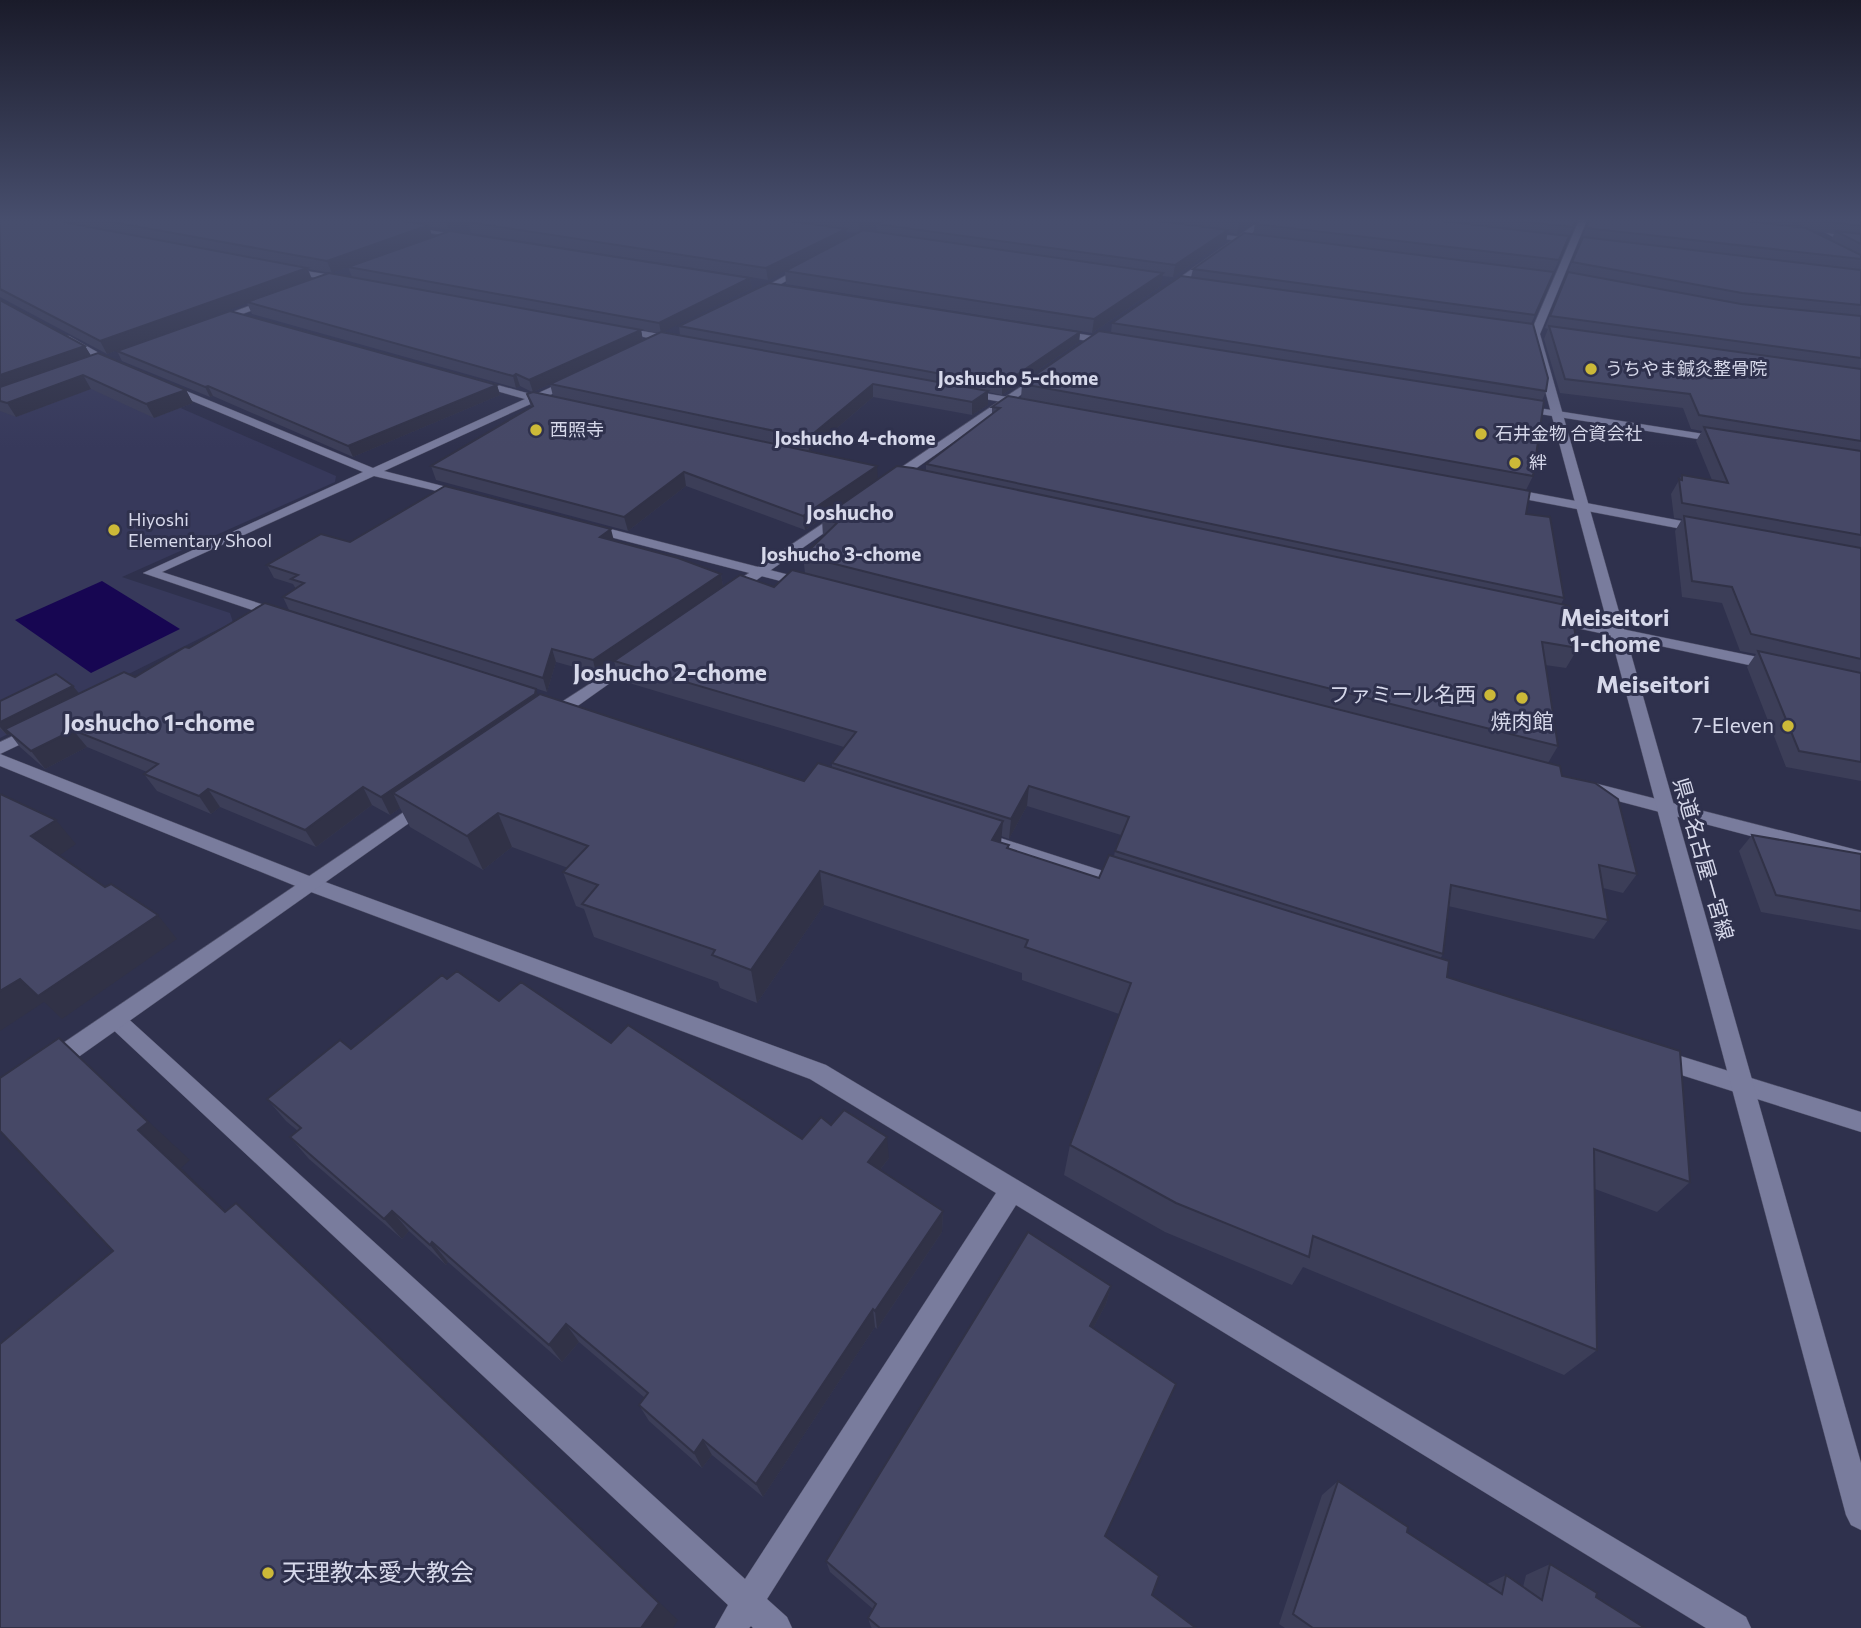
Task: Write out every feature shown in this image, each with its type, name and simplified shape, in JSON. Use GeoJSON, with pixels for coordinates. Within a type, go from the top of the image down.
{"type":"FeatureCollection","features":[{"type":"Feature","properties":{"kind":"street"},"geometry":{"type":"LineString","coordinates":[[210,322],[282,296]]}},
{"type":"Feature","properties":{"kind":"street"},"geometry":{"type":"LineString","coordinates":[[737,304],[758,296]]}},
{"type":"Feature","properties":{"kind":"street","name":"県道名古屋一宮線"},"geometry":{"type":"LineString","coordinates":[[1551,296],[1535,334],[1861,1516]]}},
{"type":"Feature","properties":{"kind":"street"},"geometry":{"type":"LineString","coordinates":[[233,314],[259,321]]}},
{"type":"Feature","properties":{"kind":"street"},"geometry":{"type":"LineString","coordinates":[[1074,353],[1114,326]]}},
{"type":"Feature","properties":{"kind":"street"},"geometry":{"type":"LineString","coordinates":[[612,329],[666,338],[690,335]]}},
{"type":"Feature","properties":{"kind":"street"},"geometry":{"type":"LineString","coordinates":[[1043,331],[1122,343]]}},
{"type":"Feature","properties":{"kind":"street"},"geometry":{"type":"LineString","coordinates":[[59,334],[128,371]]}},
{"type":"Feature","properties":{"kind":"street"},"geometry":{"type":"LineString","coordinates":[[642,349],[666,338]]}},
{"type":"Feature","properties":{"kind":"street"},"geometry":{"type":"LineString","coordinates":[[874,492],[1054,367]]}},
{"type":"Feature","properties":{"kind":"street"},"geometry":{"type":"LineString","coordinates":[[456,377],[562,404]]}},
{"type":"Feature","properties":{"kind":"street"},"geometry":{"type":"LineString","coordinates":[[294,619],[150,573],[583,377]]}},
{"type":"Feature","properties":{"kind":"street"},"geometry":{"type":"LineString","coordinates":[[151,380],[373,472],[481,499]]}},
{"type":"Feature","properties":{"kind":"street"},"geometry":{"type":"LineString","coordinates":[[958,391],[1034,405]]}},
{"type":"Feature","properties":{"kind":"street"},"geometry":{"type":"LineString","coordinates":[[1502,405],[1739,443]]}},
{"type":"Feature","properties":{"kind":"street"},"geometry":{"type":"LineString","coordinates":[[1489,488],[1715,531]]}},
{"type":"Feature","properties":{"kind":"street"},"geometry":{"type":"LineString","coordinates":[[715,603],[851,508]]}},
{"type":"Feature","properties":{"kind":"street"},"geometry":{"type":"LineString","coordinates":[[575,524],[814,586]]}},
{"type":"Feature","properties":{"kind":"street"},"geometry":{"type":"LineString","coordinates":[[245,624],[269,611]]}},
{"type":"Feature","properties":{"kind":"street"},"geometry":{"type":"LineString","coordinates":[[1535,615],[1782,667]]}},
{"type":"Feature","properties":{"kind":"street"},"geometry":{"type":"LineString","coordinates":[[534,728],[561,703],[647,650]]}},
{"type":"Feature","properties":{"kind":"street"},"geometry":{"type":"LineString","coordinates":[[561,703],[593,713]]}},
{"type":"Feature","properties":{"kind":"street"},"geometry":{"type":"LineString","coordinates":[[0,749],[49,724]]}},
{"type":"Feature","properties":{"kind":"street"},"geometry":{"type":"LineString","coordinates":[[0,760],[310,884],[818,1072],[1735,1628]]}},
{"type":"Feature","properties":{"kind":"street"},"geometry":{"type":"LineString","coordinates":[[1570,783],[1861,858]]}},
{"type":"Feature","properties":{"kind":"street"},"geometry":{"type":"LineString","coordinates":[[42,1070],[433,798]]}},
{"type":"Feature","properties":{"kind":"street"},"geometry":{"type":"LineString","coordinates":[[971,835],[1130,887]]}},
{"type":"Feature","properties":{"kind":"street"},"geometry":{"type":"LineString","coordinates":[[116,1019],[776,1628]]}},
{"type":"Feature","properties":{"kind":"street"},"geometry":{"type":"LineString","coordinates":[[1649,1055],[1861,1122]]}},
{"type":"Feature","properties":{"kind":"street"},"geometry":{"type":"LineString","coordinates":[[731,1628],[1012,1189]]}},
{"type":"Feature","properties":{"kind":"shaded area","name":"Hiyoshi Elementary Shool"},"geometry":{"type":"Polygon","coordinates":[[[103,374],[336,476],[335,482],[122,577],[230,613],[233,622],[0,738],[0,409],[103,374]]]}},
{"type":"Feature","properties":{"kind":"shaded area"},"geometry":{"type":"Polygon","coordinates":[[[102,581],[180,629],[91,673],[15,620],[102,581]]]}},
{"type":"Feature","properties":{"kind":"building"},"geometry":{"type":"Polygon","coordinates":[[[13,296],[228,296],[100,341],[13,296]]]}},
{"type":"Feature","properties":{"kind":"building"},"geometry":{"type":"Polygon","coordinates":[[[264,296],[455,296],[641,330],[529,380],[516,374],[513,376],[247,302],[264,296]]]}},
{"type":"Feature","properties":{"kind":"building"},"geometry":{"type":"Polygon","coordinates":[[[509,296],[714,296],[659,323],[509,296]]]}},
{"type":"Feature","properties":{"kind":"building"},"geometry":{"type":"Polygon","coordinates":[[[742,296],[851,296],[1080,332],[1002,385],[679,326],[742,296]]]}},
{"type":"Feature","properties":{"kind":"building"},"geometry":{"type":"Polygon","coordinates":[[[946,296],[1129,296],[1094,319],[946,296]]]}},
{"type":"Feature","properties":{"kind":"building"},"geometry":{"type":"Polygon","coordinates":[[[1152,296],[1327,296],[1533,324],[1548,378],[1546,391],[1112,323],[1152,296]]]}},
{"type":"Feature","properties":{"kind":"building"},"geometry":{"type":"Polygon","coordinates":[[[1394,296],[1543,296],[1535,315],[1394,296]]]}},
{"type":"Feature","properties":{"kind":"building"},"geometry":{"type":"Polygon","coordinates":[[[1558,296],[1698,296],[1741,304],[1861,316],[1861,358],[1550,316],[1558,296]]]}},
{"type":"Feature","properties":{"kind":"building"},"geometry":{"type":"Polygon","coordinates":[[[1771,296],[1861,296],[1861,305],[1771,296]]]}},
{"type":"Feature","properties":{"kind":"building"},"geometry":{"type":"Polygon","coordinates":[[[0,300],[85,346],[0,375],[0,300]]]}},
{"type":"Feature","properties":{"kind":"building"},"geometry":{"type":"Polygon","coordinates":[[[230,311],[497,385],[348,446],[208,386],[117,351],[230,311]]]}},
{"type":"Feature","properties":{"kind":"building"},"geometry":{"type":"Polygon","coordinates":[[[1549,326],[1861,369],[1861,441],[1699,415],[1690,394],[1565,379],[1549,326]]]}},
{"type":"Feature","properties":{"kind":"building"},"geometry":{"type":"Polygon","coordinates":[[[1099,331],[1544,401],[1533,476],[1022,384],[1099,331]]]}},
{"type":"Feature","properties":{"kind":"building"},"geometry":{"type":"Polygon","coordinates":[[[661,332],[988,391],[972,402],[873,384],[808,438],[550,384],[661,332]]]}},
{"type":"Feature","properties":{"kind":"building"},"geometry":{"type":"Polygon","coordinates":[[[98,353],[186,390],[146,404],[83,375],[7,403],[0,401],[0,387],[98,353]]]}},
{"type":"Feature","properties":{"kind":"building"},"geometry":{"type":"Polygon","coordinates":[[[533,392],[877,466],[803,516],[684,472],[624,517],[431,466],[533,406],[527,394],[533,392]]]}},
{"type":"Feature","properties":{"kind":"building"},"geometry":{"type":"Polygon","coordinates":[[[1008,396],[1530,491],[1526,514],[1550,517],[1564,598],[926,464],[1000,408],[992,407],[1008,396]]]}},
{"type":"Feature","properties":{"kind":"building"},"geometry":{"type":"Polygon","coordinates":[[[1704,427],[1861,451],[1861,535],[1682,503],[1679,479],[1682,480],[1682,475],[1728,483],[1704,427]]]}},
{"type":"Feature","properties":{"kind":"building"},"geometry":{"type":"Polygon","coordinates":[[[897,466],[1570,606],[1578,648],[1542,642],[1558,746],[803,556],[837,523],[822,518],[897,466]]]}},
{"type":"Feature","properties":{"kind":"building"},"geometry":{"type":"Polygon","coordinates":[[[445,486],[611,529],[600,537],[678,558],[721,574],[593,660],[552,649],[543,678],[283,597],[304,583],[291,579],[298,575],[267,565],[321,534],[350,542],[445,486]]]}},
{"type":"Feature","properties":{"kind":"building"},"geometry":{"type":"Polygon","coordinates":[[[1684,516],[1861,548],[1861,659],[1751,634],[1732,587],[1692,581],[1684,516]]]}},
{"type":"Feature","properties":{"kind":"building"},"geometry":{"type":"Polygon","coordinates":[[[792,570],[1560,766],[1562,776],[1595,783],[1618,799],[1637,874],[1599,865],[1608,920],[1451,885],[1443,954],[1115,851],[1129,817],[1029,786],[1011,819],[832,763],[856,732],[614,661],[740,575],[774,587],[792,570]]]}},
{"type":"Feature","properties":{"kind":"building"},"geometry":{"type":"Polygon","coordinates":[[[265,603],[536,689],[535,694],[381,797],[363,787],[305,830],[208,789],[199,796],[144,774],[158,764],[73,730],[31,751],[5,729],[124,672],[135,677],[265,603]]]}},
{"type":"Feature","properties":{"kind":"building"},"geometry":{"type":"Polygon","coordinates":[[[1758,651],[1861,673],[1861,762],[1799,751],[1758,651]]]}},
{"type":"Feature","properties":{"kind":"building"},"geometry":{"type":"Polygon","coordinates":[[[56,674],[73,686],[0,722],[0,701],[56,674]]]}},
{"type":"Feature","properties":{"kind":"building"},"geometry":{"type":"Polygon","coordinates":[[[540,694],[804,781],[818,763],[1003,821],[992,840],[1009,845],[1007,848],[1099,878],[1109,855],[1449,961],[1447,977],[1680,1051],[1690,1182],[1594,1149],[1597,1350],[1313,1236],[1309,1257],[1176,1203],[1070,1145],[1131,983],[1025,947],[1028,940],[820,871],[751,970],[712,955],[715,950],[582,904],[598,885],[563,872],[588,846],[498,813],[467,836],[393,793],[540,694]]]}},
{"type":"Feature","properties":{"kind":"building"},"geometry":{"type":"Polygon","coordinates":[[[0,794],[56,820],[31,836],[105,887],[111,884],[158,915],[38,996],[20,979],[0,991],[0,794]]]}},
{"type":"Feature","properties":{"kind":"building"},"geometry":{"type":"Polygon","coordinates":[[[1752,835],[1861,854],[1861,911],[1776,895],[1752,835]]]}},
{"type":"Feature","properties":{"kind":"building"},"geometry":{"type":"Polygon","coordinates":[[[457,971],[499,1001],[521,982],[611,1043],[628,1025],[802,1139],[821,1117],[831,1125],[844,1110],[887,1137],[868,1162],[943,1211],[875,1311],[873,1309],[756,1484],[703,1440],[694,1453],[639,1405],[648,1393],[566,1324],[549,1345],[432,1242],[430,1245],[392,1211],[384,1219],[290,1137],[301,1128],[267,1099],[340,1040],[351,1049],[442,975],[447,979],[457,971]]]}},
{"type":"Feature","properties":{"kind":"building"},"geometry":{"type":"Polygon","coordinates":[[[59,1038],[148,1122],[138,1130],[225,1212],[236,1203],[659,1603],[641,1628],[0,1628],[0,1344],[113,1251],[0,1131],[0,1078],[59,1038]]]}},
{"type":"Feature","properties":{"kind":"building"},"geometry":{"type":"Polygon","coordinates":[[[1028,1232],[1111,1286],[1090,1326],[1176,1384],[1105,1536],[1159,1576],[1152,1595],[1196,1628],[880,1628],[868,1618],[876,1604],[826,1561],[1028,1232]]]}},
{"type":"Feature","properties":{"kind":"building"},"geometry":{"type":"Polygon","coordinates":[[[1338,1481],[1408,1527],[1407,1532],[1502,1594],[1506,1575],[1542,1600],[1550,1564],[1597,1593],[1596,1597],[1645,1628],[1313,1628],[1293,1614],[1338,1481]]]}},
{"type":"Feature","properties":{"kind":"place","name":"うちやま鍼灸整骨院"},"geometry":{"type":"Point","coordinates":[1591,369]}},
{"type":"Feature","properties":{"kind":"place","name":"西照寺"},"geometry":{"type":"Point","coordinates":[536,430]}},
{"type":"Feature","properties":{"kind":"place","name":"石井金物 合資会社"},"geometry":{"type":"Point","coordinates":[1481,434]}},
{"type":"Feature","properties":{"kind":"place","name":"絆"},"geometry":{"type":"Point","coordinates":[1515,463]}},
{"type":"Feature","properties":{"kind":"place","name":"Hiyoshi Elementary Shool"},"geometry":{"type":"Point","coordinates":[114,530]}},
{"type":"Feature","properties":{"kind":"place","name":"ファミール名西"},"geometry":{"type":"Point","coordinates":[1490,695]}},
{"type":"Feature","properties":{"kind":"place","name":"焼肉館"},"geometry":{"type":"Point","coordinates":[1522,698]}},
{"type":"Feature","properties":{"kind":"place","name":"7-Eleven"},"geometry":{"type":"Point","coordinates":[1788,726]}},
{"type":"Feature","properties":{"kind":"place","name":"天理教本愛大教会"},"geometry":{"type":"Point","coordinates":[268,1573]}},
{"type":"Feature","properties":{"kind":"district","name":"Joshucho 5-chome"},"geometry":{"type":"Point","coordinates":[1018,378]}},
{"type":"Feature","properties":{"kind":"district","name":"Joshucho 4-chome"},"geometry":{"type":"Point","coordinates":[855,438]}},
{"type":"Feature","properties":{"kind":"district","name":"Joshucho"},"geometry":{"type":"Point","coordinates":[850,513]}},
{"type":"Feature","properties":{"kind":"district","name":"Joshucho 3-chome"},"geometry":{"type":"Point","coordinates":[841,554]}},
{"type":"Feature","properties":{"kind":"district","name":"Meiseitori 1-chome"},"geometry":{"type":"Point","coordinates":[1615,631]}},
{"type":"Feature","properties":{"kind":"district","name":"Joshucho 2-chome"},"geometry":{"type":"Point","coordinates":[670,673]}},
{"type":"Feature","properties":{"kind":"district","name":"Meiseitori"},"geometry":{"type":"Point","coordinates":[1653,685]}},
{"type":"Feature","properties":{"kind":"district","name":"Joshucho 1-chome"},"geometry":{"type":"Point","coordinates":[159,723]}}]}
